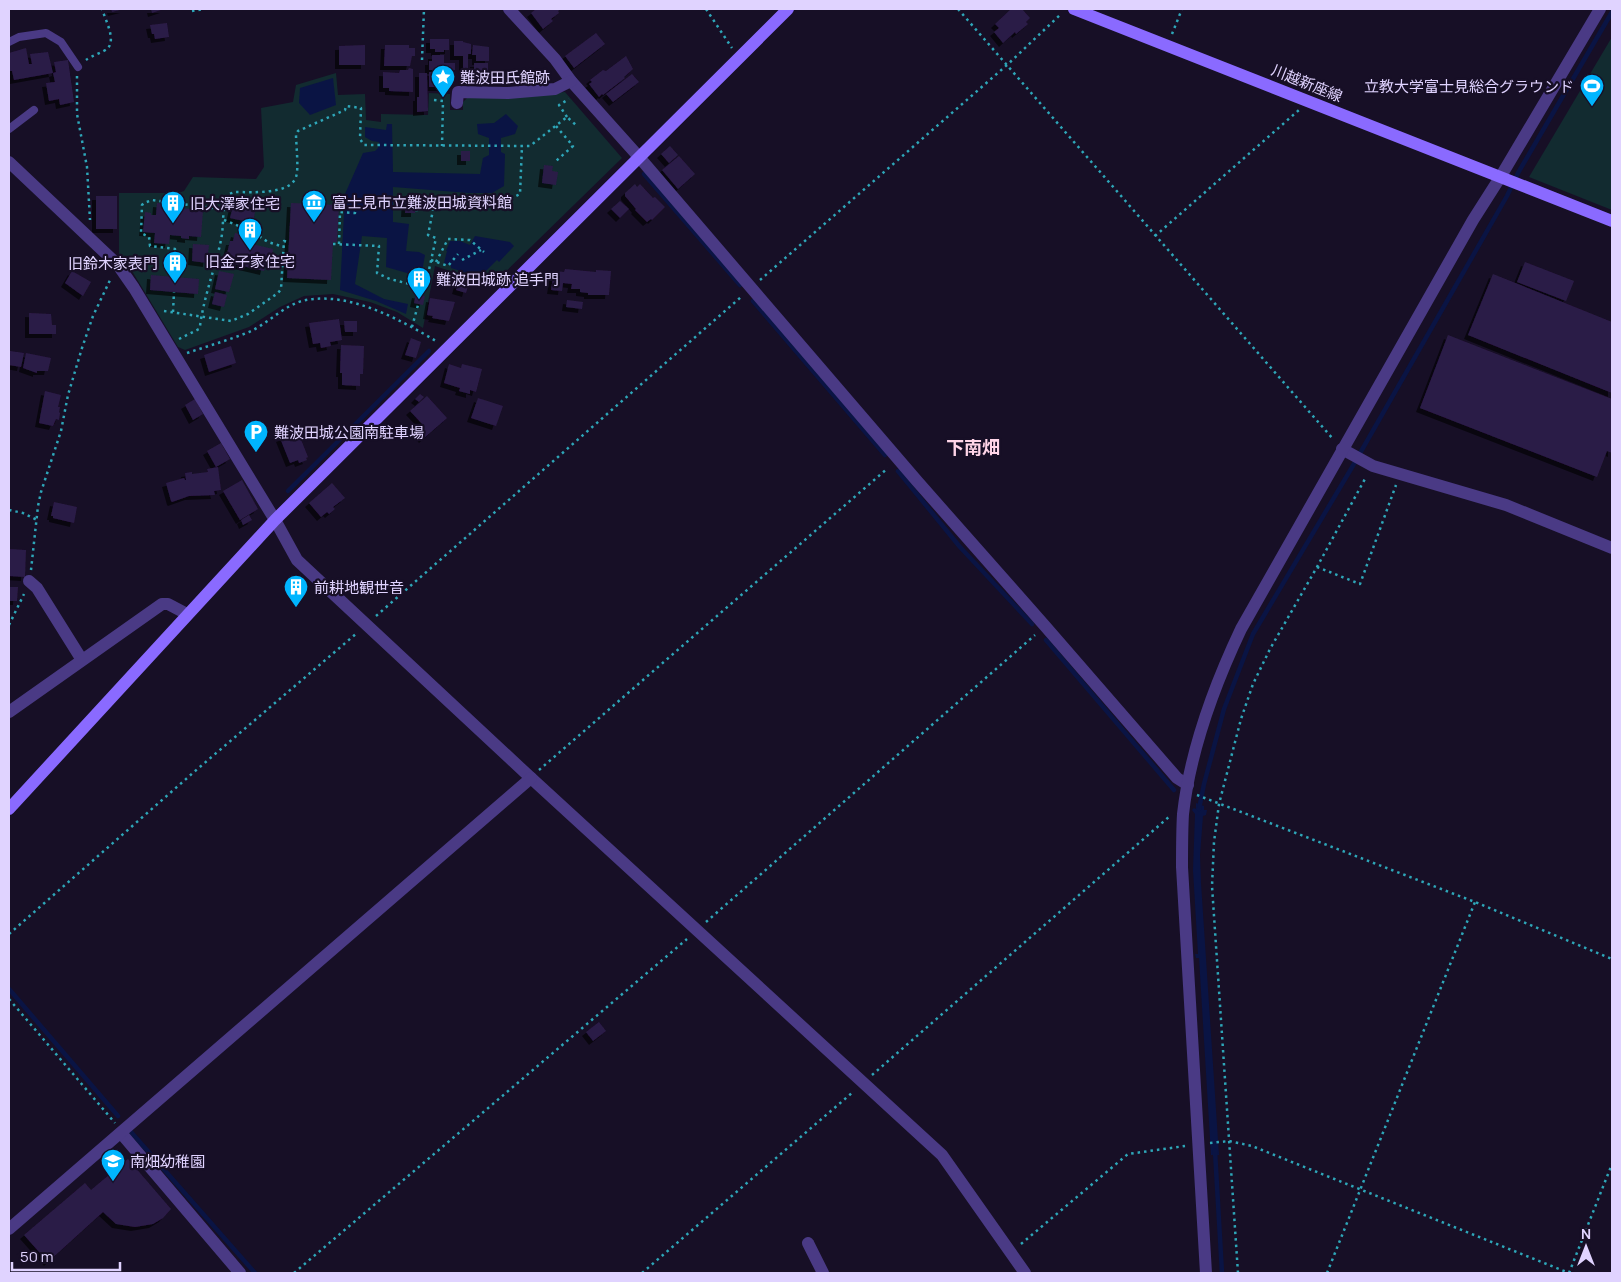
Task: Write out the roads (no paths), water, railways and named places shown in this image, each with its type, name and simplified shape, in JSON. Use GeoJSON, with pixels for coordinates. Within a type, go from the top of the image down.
{"type":"FeatureCollection","features":[{"type":"Feature","properties":{"kind":"street"},"geometry":{"type":"LineString","coordinates":[[509,9],[555,59],[571,81],[1187,788]]}},
{"type":"Feature","properties":{"kind":"street"},"geometry":{"type":"LineString","coordinates":[[9,809],[275,520],[788,9]]}},
{"type":"Feature","properties":{"kind":"street","name":"川越新座線"},"geometry":{"type":"LineString","coordinates":[[1074,9],[1612,221]]}},
{"type":"Feature","properties":{"kind":"street"},"geometry":{"type":"LineString","coordinates":[[1206,1273],[1182,867],[1183,815],[1187,788],[1204,725],[1229,654],[1245,621],[1345,451],[1474,220],[1503,177],[1600,9]]}},
{"type":"Feature","properties":{"kind":"street"},"geometry":{"type":"LineString","coordinates":[[458,103],[458,92],[517,92],[555,89],[571,81]]}},
{"type":"Feature","properties":{"kind":"street"},"geometry":{"type":"LineString","coordinates":[[9,162],[118,265],[169,344],[297,560],[531,778],[942,1155],[1025,1273]]}},
{"type":"Feature","properties":{"kind":"street"},"geometry":{"type":"LineString","coordinates":[[1345,451],[1370,464],[1506,506],[1612,548]]}},
{"type":"Feature","properties":{"kind":"street"},"geometry":{"type":"LineString","coordinates":[[29,581],[37,588],[82,660]]}},
{"type":"Feature","properties":{"kind":"street"},"geometry":{"type":"LineString","coordinates":[[9,712],[162,604],[168,604],[187,614]]}},
{"type":"Feature","properties":{"kind":"street"},"geometry":{"type":"LineString","coordinates":[[9,1229],[531,778]]}},
{"type":"Feature","properties":{"kind":"street"},"geometry":{"type":"LineString","coordinates":[[121,1132],[240,1273]]}},
{"type":"Feature","properties":{"kind":"street"},"geometry":{"type":"LineString","coordinates":[[808,1244],[823,1273]]}},
{"type":"Feature","properties":{"kind":"lane"},"geometry":{"type":"LineString","coordinates":[[9,42],[19,37],[46,33],[60,42],[78,67]]}},
{"type":"Feature","properties":{"kind":"lane"},"geometry":{"type":"LineString","coordinates":[[9,129],[34,110]]}},
{"type":"Feature","properties":{"kind":"waterway"},"geometry":{"type":"LineString","coordinates":[[1199,809],[1224,709],[1253,634],[1351,469],[1507,196],[1518,173],[1612,12]]}},
{"type":"Feature","properties":{"kind":"waterway"},"geometry":{"type":"LineString","coordinates":[[644,174],[740,285]]}},
{"type":"Feature","properties":{"kind":"waterway"},"geometry":{"type":"LineString","coordinates":[[753,301],[885,455]]}},
{"type":"Feature","properties":{"kind":"waterway"},"geometry":{"type":"LineString","coordinates":[[288,491],[429,351]]}},
{"type":"Feature","properties":{"kind":"waterway"},"geometry":{"type":"LineString","coordinates":[[898,471],[960,547],[1032,624]]}},
{"type":"Feature","properties":{"kind":"waterway"},"geometry":{"type":"LineString","coordinates":[[1046,640],[1174,790]]}},
{"type":"Feature","properties":{"kind":"waterway"},"geometry":{"type":"LineString","coordinates":[[9,989],[118,1116]]}},
{"type":"Feature","properties":{"kind":"waterway"},"geometry":{"type":"LineString","coordinates":[[131,1132],[255,1273]]}},
{"type":"Feature","properties":{"kind":"waterway"},"geometry":{"type":"LineString","coordinates":[[1215,1151],[1222,1273]]}},
{"type":"Feature","properties":{"kind":"place","name":"難波田氏館跡"},"geometry":{"type":"Point","coordinates":[443,98]}},
{"type":"Feature","properties":{"kind":"place","name":"立教大学富士見総合グラウンド"},"geometry":{"type":"Point","coordinates":[1592,107]}},
{"type":"Feature","properties":{"kind":"place","name":"富士見市立難波田城資料館"},"geometry":{"type":"Point","coordinates":[314,223]}},
{"type":"Feature","properties":{"kind":"place","name":"旧大澤家住宅"},"geometry":{"type":"Point","coordinates":[173,224]}},
{"type":"Feature","properties":{"kind":"place","name":"旧金子家住宅"},"geometry":{"type":"Point","coordinates":[250,251]}},
{"type":"Feature","properties":{"kind":"place","name":"旧鈴木家表門"},"geometry":{"type":"Point","coordinates":[175,284]}},
{"type":"Feature","properties":{"kind":"place","name":"難波田城跡 追手門"},"geometry":{"type":"Point","coordinates":[419,300]}},
{"type":"Feature","properties":{"kind":"place","name":"難波田城公園南駐車場"},"geometry":{"type":"Point","coordinates":[256,453]}},
{"type":"Feature","properties":{"kind":"place","name":"前耕地観世音"},"geometry":{"type":"Point","coordinates":[296,608]}},
{"type":"Feature","properties":{"kind":"place","name":"南畑幼稚園"},"geometry":{"type":"Point","coordinates":[113,1182]}},
{"type":"Feature","properties":{"kind":"district","name":"下南畑"},"geometry":{"type":"Point","coordinates":[973,447]}}]}
